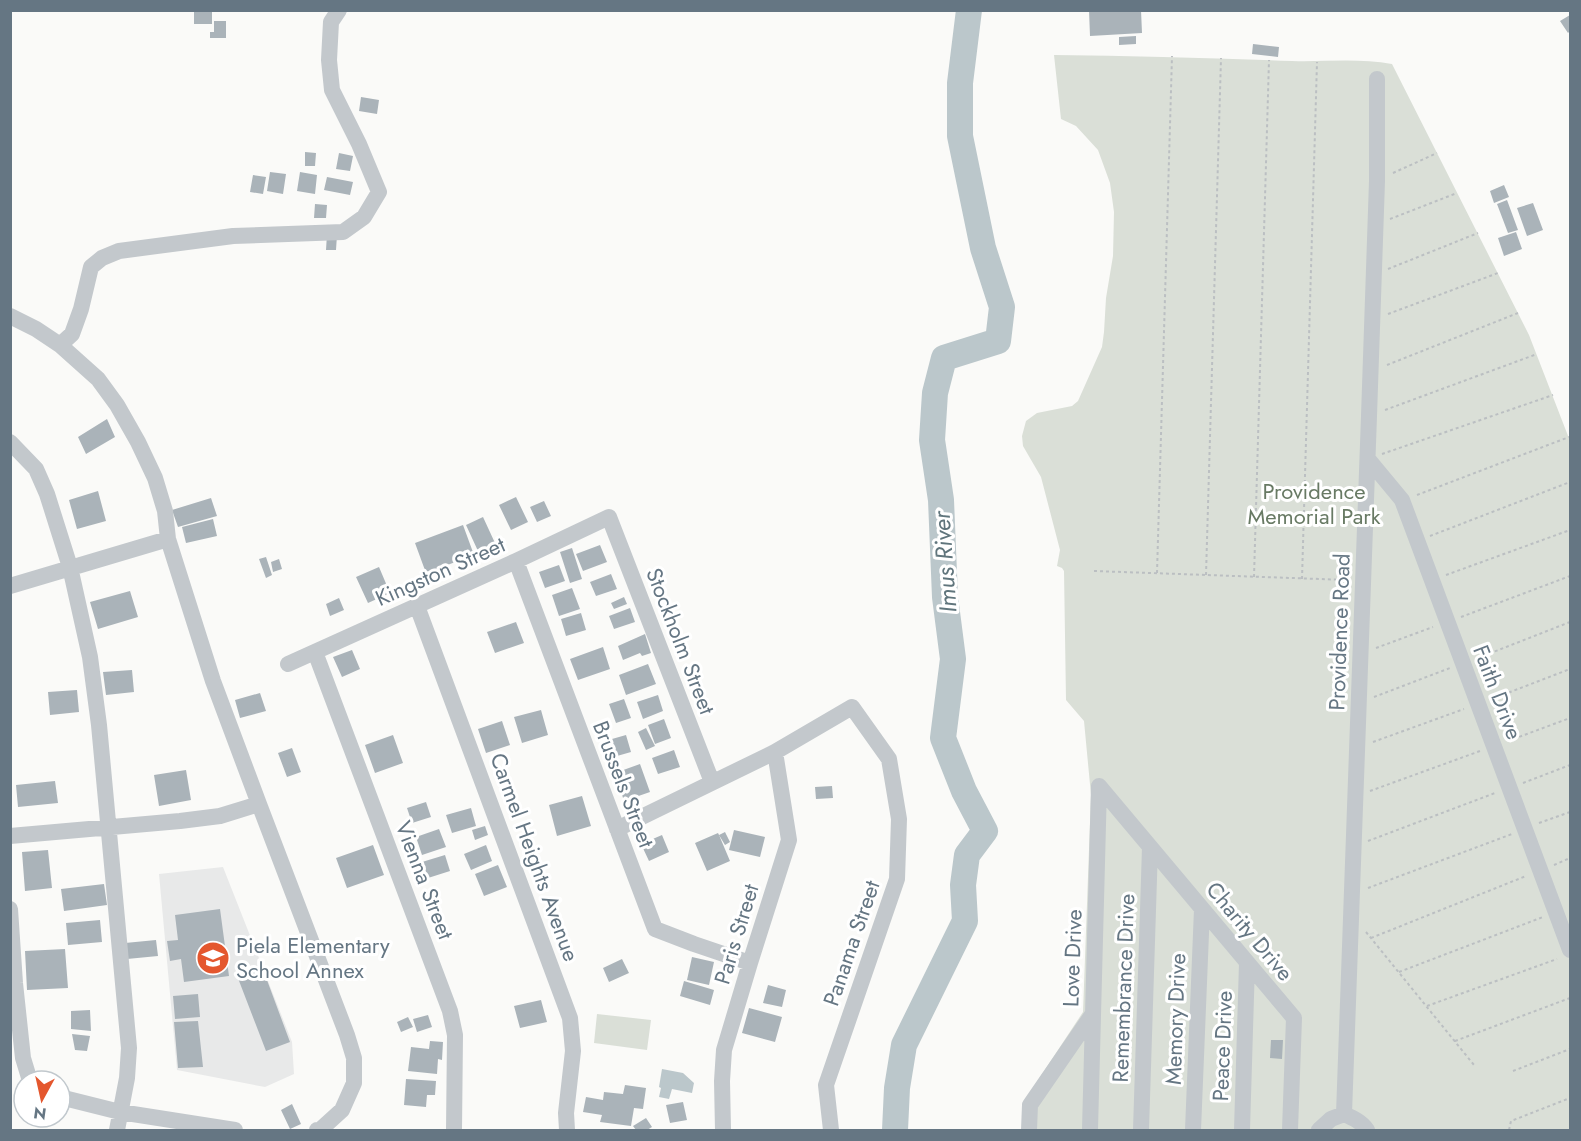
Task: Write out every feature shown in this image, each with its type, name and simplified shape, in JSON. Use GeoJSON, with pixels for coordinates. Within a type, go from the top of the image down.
{"type":"FeatureCollection","features":[{"type":"Feature","properties":{"kind":"street"},"geometry":{"type":"LineString","coordinates":[[60,345],[72,334],[81,309],[91,267],[102,258],[119,252],[233,236],[343,232],[364,216],[379,192],[360,144],[332,90],[329,60],[331,22],[339,10]]}},
{"type":"Feature","properties":{"kind":"street","name":"Providence Road"},"geometry":{"type":"LineString","coordinates":[[1344,1114],[1377,181],[1377,79]]}},
{"type":"Feature","properties":{"kind":"street"},"geometry":{"type":"LineString","coordinates":[[10,316],[60,345],[98,379],[117,405],[155,478],[165,511],[168,539],[213,681],[354,1058],[354,1083],[342,1110],[316,1131]]}},
{"type":"Feature","properties":{"kind":"street"},"geometry":{"type":"LineString","coordinates":[[10,442],[36,469],[47,494],[70,567],[92,668],[129,1048],[127,1078],[117,1131]]}},
{"type":"Feature","properties":{"kind":"street","name":"Faith Drive"},"geometry":{"type":"LineString","coordinates":[[1368,459],[1402,500],[1556,912],[1565,954]]}},
{"type":"Feature","properties":{"kind":"street","name":"Kingston Street"},"geometry":{"type":"LineString","coordinates":[[288,664],[609,517]]}},
{"type":"Feature","properties":{"kind":"street","name":"Stockholm Street"},"geometry":{"type":"LineString","coordinates":[[609,517],[712,782]]}},
{"type":"Feature","properties":{"kind":"street"},"geometry":{"type":"LineString","coordinates":[[10,586],[168,539]]}},
{"type":"Feature","properties":{"kind":"street","name":"Brussels Street"},"geometry":{"type":"LineString","coordinates":[[516,561],[655,929],[750,963]]}},
{"type":"Feature","properties":{"kind":"street","name":"Carmel Heights Avenue"},"geometry":{"type":"LineString","coordinates":[[417,606],[570,1018],[573,1051],[566,1113],[567,1131]]}},
{"type":"Feature","properties":{"kind":"street","name":"Vienna Street"},"geometry":{"type":"LineString","coordinates":[[315,652],[450,1011],[455,1035],[454,1131]]}},
{"type":"Feature","properties":{"kind":"street","name":"Panama Street"},"geometry":{"type":"LineString","coordinates":[[775,752],[852,707],[889,759],[899,819],[897,879],[826,1085],[831,1131]]}},
{"type":"Feature","properties":{"kind":"street"},"geometry":{"type":"LineString","coordinates":[[617,829],[775,752]]}},
{"type":"Feature","properties":{"kind":"street","name":"Paris Street"},"geometry":{"type":"LineString","coordinates":[[723,1131],[724,1050],[789,840],[775,752]]}},
{"type":"Feature","properties":{"kind":"street","name":"Charity Drive"},"geometry":{"type":"LineString","coordinates":[[1099,786],[1294,1018],[1290,1131]]}},
{"type":"Feature","properties":{"kind":"street","name":"Love Drive"},"geometry":{"type":"LineString","coordinates":[[1090,1131],[1099,786]]}},
{"type":"Feature","properties":{"kind":"street"},"geometry":{"type":"LineString","coordinates":[[10,836],[220,816],[259,804]]}},
{"type":"Feature","properties":{"kind":"street","name":"Remembrance Drive"},"geometry":{"type":"LineString","coordinates":[[1141,1131],[1150,847]]}},
{"type":"Feature","properties":{"kind":"street"},"geometry":{"type":"LineString","coordinates":[[10,909],[15,983],[23,1058],[26,1069]]}},
{"type":"Feature","properties":{"kind":"street","name":"Memory Drive"},"geometry":{"type":"LineString","coordinates":[[1193,1131],[1202,909]]}},
{"type":"Feature","properties":{"kind":"street","name":"Peace Drive"},"geometry":{"type":"LineString","coordinates":[[1242,1131],[1247,963]]}},
{"type":"Feature","properties":{"kind":"street"},"geometry":{"type":"LineString","coordinates":[[1029,1131],[1030,1105],[1092,1015]]}},
{"type":"Feature","properties":{"kind":"street"},"geometry":{"type":"LineString","coordinates":[[72,1100],[120,1112],[235,1131]]}},
{"type":"Feature","properties":{"kind":"street"},"geometry":{"type":"LineString","coordinates":[[1319,1131],[1331,1119],[1344,1114],[1355,1119],[1367,1131]]}},
{"type":"Feature","properties":{"kind":"path"},"geometry":{"type":"LineString","coordinates":[[1157,573],[1172,56]]}},
{"type":"Feature","properties":{"kind":"path"},"geometry":{"type":"LineString","coordinates":[[1206,575],[1221,58]]}},
{"type":"Feature","properties":{"kind":"path"},"geometry":{"type":"LineString","coordinates":[[1254,577],[1269,60]]}},
{"type":"Feature","properties":{"kind":"path"},"geometry":{"type":"LineString","coordinates":[[1302,579],[1317,62]]}},
{"type":"Feature","properties":{"kind":"path"},"geometry":{"type":"LineString","coordinates":[[1377,181],[1437,153]]}},
{"type":"Feature","properties":{"kind":"path"},"geometry":{"type":"LineString","coordinates":[[1375,225],[1457,193]]}},
{"type":"Feature","properties":{"kind":"path"},"geometry":{"type":"LineString","coordinates":[[1374,274],[1478,234]]}},
{"type":"Feature","properties":{"kind":"path"},"geometry":{"type":"LineString","coordinates":[[1372,320],[1498,273]]}},
{"type":"Feature","properties":{"kind":"path"},"geometry":{"type":"LineString","coordinates":[[1370,371],[1518,313]]}},
{"type":"Feature","properties":{"kind":"path"},"geometry":{"type":"LineString","coordinates":[[1369,416],[1537,354]]}},
{"type":"Feature","properties":{"kind":"path"},"geometry":{"type":"LineString","coordinates":[[1368,459],[1553,395]]}},
{"type":"Feature","properties":{"kind":"path"},"geometry":{"type":"LineString","coordinates":[[1402,500],[1569,437]]}},
{"type":"Feature","properties":{"kind":"path"},"geometry":{"type":"LineString","coordinates":[[1418,541],[1570,482]]}},
{"type":"Feature","properties":{"kind":"path"},"geometry":{"type":"LineString","coordinates":[[1432,580],[1570,530]]}},
{"type":"Feature","properties":{"kind":"path"},"geometry":{"type":"LineString","coordinates":[[1094,571],[1363,581]]}},
{"type":"Feature","properties":{"kind":"path"},"geometry":{"type":"LineString","coordinates":[[1361,654],[1570,576]]}},
{"type":"Feature","properties":{"kind":"path"},"geometry":{"type":"LineString","coordinates":[[1356,797],[1570,718]]}},
{"type":"Feature","properties":{"kind":"path"},"geometry":{"type":"LineString","coordinates":[[1354,846],[1570,765]]}},
{"type":"Feature","properties":{"kind":"path"},"geometry":{"type":"LineString","coordinates":[[1352,894],[1570,812]]}},
{"type":"Feature","properties":{"kind":"path"},"geometry":{"type":"LineString","coordinates":[[1371,938],[1570,858]]}},
{"type":"Feature","properties":{"kind":"path"},"geometry":{"type":"LineString","coordinates":[[1398,972],[1556,912]]}},
{"type":"Feature","properties":{"kind":"path"},"geometry":{"type":"LineString","coordinates":[[1351,914],[1474,1065]]}},
{"type":"Feature","properties":{"kind":"path"},"geometry":{"type":"LineString","coordinates":[[1426,1006],[1565,954]]}},
{"type":"Feature","properties":{"kind":"path"},"geometry":{"type":"LineString","coordinates":[[1455,1042],[1570,998]]}},
{"type":"Feature","properties":{"kind":"path"},"geometry":{"type":"LineString","coordinates":[[1513,1071],[1570,1049]]}},
{"type":"Feature","properties":{"kind":"path"},"geometry":{"type":"LineString","coordinates":[[1509,1131],[1511,1121],[1570,1098]]}},
{"type":"Feature","properties":{"kind":"shaded area","name":"Piela Elementary School Annex"},"geometry":{"type":"Polygon","coordinates":[[[223,867],[292,1042],[294,1074],[265,1087],[177,1070],[159,874],[223,867]]]}},
{"type":"Feature","properties":{"kind":"shaded area"},"geometry":{"type":"Polygon","coordinates":[[[662,1069],[683,1073],[694,1083],[692,1093],[672,1089],[669,1099],[659,1097],[662,1069]]]}},
{"type":"Feature","properties":{"kind":"green space","name":"Providence Memorial Park"},"geometry":{"type":"Polygon","coordinates":[[[1054,55],[1355,61],[1392,64],[1529,335],[1570,441],[1570,1130],[1022,1130],[1023,1103],[1083,1012],[1091,795],[1084,721],[1066,700],[1064,571],[1057,566],[1060,550],[1041,477],[1023,446],[1022,436],[1026,421],[1037,413],[1072,406],[1078,401],[1102,347],[1106,298],[1113,256],[1114,212],[1110,183],[1098,150],[1076,126],[1061,119],[1054,55]]]}},
{"type":"Feature","properties":{"kind":"green space"},"geometry":{"type":"Polygon","coordinates":[[[597,1014],[651,1020],[647,1050],[594,1043],[597,1014]]]}},
{"type":"Feature","properties":{"kind":"building"},"geometry":{"type":"Polygon","coordinates":[[[194,10],[212,10],[212,24],[194,24],[194,10]]]}},
{"type":"Feature","properties":{"kind":"building"},"geometry":{"type":"Polygon","coordinates":[[[1089,10],[1141,10],[1142,33],[1090,36],[1089,10]]]}},
{"type":"Feature","properties":{"kind":"building"},"geometry":{"type":"Polygon","coordinates":[[[1570,15],[1570,31],[1568,33],[1560,21],[1570,15]]]}},
{"type":"Feature","properties":{"kind":"building"},"geometry":{"type":"Polygon","coordinates":[[[214,21],[226,21],[226,38],[210,38],[210,32],[214,32],[214,21]]]}},
{"type":"Feature","properties":{"kind":"building"},"geometry":{"type":"Polygon","coordinates":[[[1136,36],[1136,44],[1119,45],[1119,37],[1136,36]]]}},
{"type":"Feature","properties":{"kind":"building"},"geometry":{"type":"Polygon","coordinates":[[[1253,44],[1279,47],[1278,57],[1252,54],[1253,44]]]}},
{"type":"Feature","properties":{"kind":"building"},"geometry":{"type":"Polygon","coordinates":[[[361,97],[379,100],[377,114],[359,111],[361,97]]]}},
{"type":"Feature","properties":{"kind":"building"},"geometry":{"type":"Polygon","coordinates":[[[305,152],[316,153],[315,166],[305,166],[305,152]]]}},
{"type":"Feature","properties":{"kind":"building"},"geometry":{"type":"Polygon","coordinates":[[[339,153],[353,156],[350,171],[336,169],[339,153]]]}},
{"type":"Feature","properties":{"kind":"building"},"geometry":{"type":"Polygon","coordinates":[[[270,172],[286,174],[283,194],[267,191],[270,172]]]}},
{"type":"Feature","properties":{"kind":"building"},"geometry":{"type":"Polygon","coordinates":[[[300,172],[317,175],[315,194],[297,191],[300,172]]]}},
{"type":"Feature","properties":{"kind":"building"},"geometry":{"type":"Polygon","coordinates":[[[253,175],[266,177],[263,194],[250,192],[253,175]]]}},
{"type":"Feature","properties":{"kind":"building"},"geometry":{"type":"Polygon","coordinates":[[[327,177],[353,182],[350,195],[324,190],[327,177]]]}},
{"type":"Feature","properties":{"kind":"building"},"geometry":{"type":"Polygon","coordinates":[[[1504,185],[1509,197],[1494,203],[1490,191],[1504,185]]]}},
{"type":"Feature","properties":{"kind":"building"},"geometry":{"type":"Polygon","coordinates":[[[1507,200],[1518,230],[1508,233],[1497,204],[1507,200]]]}},
{"type":"Feature","properties":{"kind":"building"},"geometry":{"type":"Polygon","coordinates":[[[1533,203],[1543,230],[1527,236],[1517,208],[1533,203]]]}},
{"type":"Feature","properties":{"kind":"building"},"geometry":{"type":"Polygon","coordinates":[[[315,204],[327,205],[326,218],[314,218],[315,204]]]}},
{"type":"Feature","properties":{"kind":"building"},"geometry":{"type":"Polygon","coordinates":[[[1516,232],[1522,249],[1504,256],[1498,238],[1516,232]]]}},
{"type":"Feature","properties":{"kind":"building"},"geometry":{"type":"Polygon","coordinates":[[[327,234],[337,235],[336,250],[326,250],[327,234]]]}},
{"type":"Feature","properties":{"kind":"building"},"geometry":{"type":"Polygon","coordinates":[[[107,419],[115,437],[86,454],[78,437],[107,419]]]}},
{"type":"Feature","properties":{"kind":"building"},"geometry":{"type":"Polygon","coordinates":[[[98,491],[106,521],[77,529],[69,500],[98,491]]]}},
{"type":"Feature","properties":{"kind":"building"},"geometry":{"type":"Polygon","coordinates":[[[516,497],[528,522],[511,530],[499,505],[516,497]]]}},
{"type":"Feature","properties":{"kind":"building"},"geometry":{"type":"Polygon","coordinates":[[[211,498],[217,516],[178,527],[172,510],[211,498]]]}},
{"type":"Feature","properties":{"kind":"building"},"geometry":{"type":"Polygon","coordinates":[[[544,501],[551,516],[537,522],[530,507],[544,501]]]}},
{"type":"Feature","properties":{"kind":"building"},"geometry":{"type":"Polygon","coordinates":[[[483,517],[495,543],[478,551],[466,525],[483,517]]]}},
{"type":"Feature","properties":{"kind":"building"},"geometry":{"type":"Polygon","coordinates":[[[213,519],[217,536],[186,543],[182,527],[213,519]]]}},
{"type":"Feature","properties":{"kind":"building"},"geometry":{"type":"Polygon","coordinates":[[[463,525],[474,555],[426,573],[415,543],[463,525]]]}},
{"type":"Feature","properties":{"kind":"building"},"geometry":{"type":"Polygon","coordinates":[[[600,545],[607,562],[583,571],[576,554],[600,545]]]}},
{"type":"Feature","properties":{"kind":"building"},"geometry":{"type":"Polygon","coordinates":[[[572,548],[582,579],[570,583],[560,552],[572,548]]]}},
{"type":"Feature","properties":{"kind":"building"},"geometry":{"type":"Polygon","coordinates":[[[266,557],[272,575],[266,578],[259,559],[266,557]]]}},
{"type":"Feature","properties":{"kind":"building"},"geometry":{"type":"Polygon","coordinates":[[[279,559],[282,569],[273,572],[271,562],[279,559]]]}},
{"type":"Feature","properties":{"kind":"building"},"geometry":{"type":"Polygon","coordinates":[[[559,565],[565,581],[545,588],[539,572],[559,565]]]}},
{"type":"Feature","properties":{"kind":"building"},"geometry":{"type":"Polygon","coordinates":[[[379,567],[390,593],[368,603],[356,577],[379,567]]]}},
{"type":"Feature","properties":{"kind":"building"},"geometry":{"type":"Polygon","coordinates":[[[611,574],[617,589],[596,596],[590,582],[611,574]]]}},
{"type":"Feature","properties":{"kind":"building"},"geometry":{"type":"Polygon","coordinates":[[[572,588],[580,609],[559,616],[552,595],[572,588]]]}},
{"type":"Feature","properties":{"kind":"building"},"geometry":{"type":"Polygon","coordinates":[[[130,591],[138,617],[98,629],[90,602],[130,591]]]}},
{"type":"Feature","properties":{"kind":"building"},"geometry":{"type":"Polygon","coordinates":[[[624,597],[627,604],[614,609],[611,603],[624,597]]]}},
{"type":"Feature","properties":{"kind":"building"},"geometry":{"type":"Polygon","coordinates":[[[339,598],[344,610],[330,616],[326,604],[339,598]]]}},
{"type":"Feature","properties":{"kind":"building"},"geometry":{"type":"Polygon","coordinates":[[[630,608],[635,622],[614,629],[609,616],[630,608]]]}},
{"type":"Feature","properties":{"kind":"building"},"geometry":{"type":"Polygon","coordinates":[[[581,613],[586,630],[566,636],[561,619],[581,613]]]}},
{"type":"Feature","properties":{"kind":"building"},"geometry":{"type":"Polygon","coordinates":[[[516,622],[524,643],[495,653],[487,632],[516,622]]]}},
{"type":"Feature","properties":{"kind":"building"},"geometry":{"type":"Polygon","coordinates":[[[645,634],[651,653],[642,656],[640,653],[623,660],[618,646],[645,634]]]}},
{"type":"Feature","properties":{"kind":"building"},"geometry":{"type":"Polygon","coordinates":[[[603,647],[610,669],[578,680],[570,659],[603,647]]]}},
{"type":"Feature","properties":{"kind":"building"},"geometry":{"type":"Polygon","coordinates":[[[352,650],[360,669],[342,677],[333,657],[352,650]]]}},
{"type":"Feature","properties":{"kind":"building"},"geometry":{"type":"Polygon","coordinates":[[[648,664],[656,684],[626,695],[619,675],[648,664]]]}},
{"type":"Feature","properties":{"kind":"building"},"geometry":{"type":"Polygon","coordinates":[[[132,670],[134,692],[106,695],[103,672],[132,670]]]}},
{"type":"Feature","properties":{"kind":"building"},"geometry":{"type":"Polygon","coordinates":[[[77,690],[79,712],[50,715],[48,692],[77,690]]]}},
{"type":"Feature","properties":{"kind":"building"},"geometry":{"type":"Polygon","coordinates":[[[260,693],[266,711],[240,718],[235,700],[260,693]]]}},
{"type":"Feature","properties":{"kind":"building"},"geometry":{"type":"Polygon","coordinates":[[[658,695],[663,711],[643,719],[637,702],[658,695]]]}},
{"type":"Feature","properties":{"kind":"building"},"geometry":{"type":"Polygon","coordinates":[[[624,699],[631,718],[616,723],[609,704],[624,699]]]}},
{"type":"Feature","properties":{"kind":"building"},"geometry":{"type":"Polygon","coordinates":[[[541,710],[548,735],[522,743],[514,717],[541,710]]]}},
{"type":"Feature","properties":{"kind":"building"},"geometry":{"type":"Polygon","coordinates":[[[664,719],[671,738],[655,744],[648,725],[664,719]]]}},
{"type":"Feature","properties":{"kind":"building"},"geometry":{"type":"Polygon","coordinates":[[[502,721],[510,745],[486,753],[478,729],[502,721]]]}},
{"type":"Feature","properties":{"kind":"building"},"geometry":{"type":"Polygon","coordinates":[[[646,728],[655,746],[646,750],[638,732],[646,728]]]}},
{"type":"Feature","properties":{"kind":"building"},"geometry":{"type":"Polygon","coordinates":[[[393,735],[403,763],[375,773],[365,745],[393,735]]]}},
{"type":"Feature","properties":{"kind":"building"},"geometry":{"type":"Polygon","coordinates":[[[626,735],[631,752],[610,758],[605,741],[626,735]]]}},
{"type":"Feature","properties":{"kind":"building"},"geometry":{"type":"Polygon","coordinates":[[[292,748],[301,772],[287,777],[278,753],[292,748]]]}},
{"type":"Feature","properties":{"kind":"building"},"geometry":{"type":"Polygon","coordinates":[[[674,750],[680,767],[658,774],[652,758],[674,750]]]}},
{"type":"Feature","properties":{"kind":"building"},"geometry":{"type":"Polygon","coordinates":[[[640,764],[650,792],[624,801],[615,773],[640,764]]]}},
{"type":"Feature","properties":{"kind":"building"},"geometry":{"type":"Polygon","coordinates":[[[186,770],[191,800],[159,806],[154,775],[186,770]]]}},
{"type":"Feature","properties":{"kind":"building"},"geometry":{"type":"Polygon","coordinates":[[[55,781],[58,803],[18,807],[16,785],[55,781]]]}},
{"type":"Feature","properties":{"kind":"building"},"geometry":{"type":"Polygon","coordinates":[[[832,786],[833,798],[816,799],[815,787],[832,786]]]}},
{"type":"Feature","properties":{"kind":"building"},"geometry":{"type":"Polygon","coordinates":[[[582,796],[591,826],[557,836],[549,805],[582,796]]]}},
{"type":"Feature","properties":{"kind":"building"},"geometry":{"type":"Polygon","coordinates":[[[426,802],[431,817],[412,823],[407,808],[426,802]]]}},
{"type":"Feature","properties":{"kind":"building"},"geometry":{"type":"Polygon","coordinates":[[[471,808],[476,826],[452,833],[446,815],[471,808]]]}},
{"type":"Feature","properties":{"kind":"building"},"geometry":{"type":"Polygon","coordinates":[[[485,826],[488,835],[475,840],[472,830],[485,826]]]}},
{"type":"Feature","properties":{"kind":"building"},"geometry":{"type":"Polygon","coordinates":[[[439,829],[446,847],[422,855],[416,837],[439,829]]]}},
{"type":"Feature","properties":{"kind":"building"},"geometry":{"type":"Polygon","coordinates":[[[734,830],[765,837],[760,857],[729,850],[734,830]]]}},
{"type":"Feature","properties":{"kind":"building"},"geometry":{"type":"Polygon","coordinates":[[[725,832],[730,842],[725,845],[719,835],[725,832]]]}},
{"type":"Feature","properties":{"kind":"building"},"geometry":{"type":"Polygon","coordinates":[[[718,833],[730,861],[707,871],[695,843],[718,833]]]}},
{"type":"Feature","properties":{"kind":"building"},"geometry":{"type":"Polygon","coordinates":[[[662,835],[669,852],[649,861],[641,844],[662,835]]]}},
{"type":"Feature","properties":{"kind":"building"},"geometry":{"type":"Polygon","coordinates":[[[373,845],[384,875],[347,888],[336,858],[373,845]]]}},
{"type":"Feature","properties":{"kind":"building"},"geometry":{"type":"Polygon","coordinates":[[[486,845],[492,861],[471,870],[464,854],[486,845]]]}},
{"type":"Feature","properties":{"kind":"building"},"geometry":{"type":"Polygon","coordinates":[[[416,847],[419,856],[407,860],[404,851],[416,847]]]}},
{"type":"Feature","properties":{"kind":"building"},"geometry":{"type":"Polygon","coordinates":[[[48,850],[52,888],[25,891],[22,852],[48,850]]]}},
{"type":"Feature","properties":{"kind":"building"},"geometry":{"type":"Polygon","coordinates":[[[445,855],[450,871],[428,878],[422,862],[445,855]]]}},
{"type":"Feature","properties":{"kind":"building"},"geometry":{"type":"Polygon","coordinates":[[[498,865],[507,887],[484,896],[475,874],[498,865]]]}},
{"type":"Feature","properties":{"kind":"building"},"geometry":{"type":"Polygon","coordinates":[[[104,884],[107,905],[64,911],[61,889],[104,884]]]}},
{"type":"Feature","properties":{"kind":"building"},"geometry":{"type":"Polygon","coordinates":[[[220,909],[229,976],[184,982],[181,959],[170,961],[167,941],[178,940],[175,915],[220,909]]]}},
{"type":"Feature","properties":{"kind":"building"},"geometry":{"type":"Polygon","coordinates":[[[100,920],[102,942],[68,945],[66,923],[100,920]]]}},
{"type":"Feature","properties":{"kind":"building"},"geometry":{"type":"Polygon","coordinates":[[[156,940],[158,956],[127,959],[125,943],[156,940]]]}},
{"type":"Feature","properties":{"kind":"building"},"geometry":{"type":"Polygon","coordinates":[[[65,949],[68,988],[27,990],[25,951],[65,949]]]}},
{"type":"Feature","properties":{"kind":"building"},"geometry":{"type":"Polygon","coordinates":[[[692,957],[714,962],[709,985],[687,980],[692,957]]]}},
{"type":"Feature","properties":{"kind":"building"},"geometry":{"type":"Polygon","coordinates":[[[622,959],[629,973],[609,982],[603,968],[622,959]]]}},
{"type":"Feature","properties":{"kind":"building"},"geometry":{"type":"Polygon","coordinates":[[[261,964],[290,1042],[266,1051],[236,973],[261,964]]]}},
{"type":"Feature","properties":{"kind":"building"},"geometry":{"type":"Polygon","coordinates":[[[684,981],[714,990],[710,1005],[680,996],[684,981]]]}},
{"type":"Feature","properties":{"kind":"building"},"geometry":{"type":"Polygon","coordinates":[[[768,985],[786,990],[782,1007],[763,1003],[768,985]]]}},
{"type":"Feature","properties":{"kind":"building"},"geometry":{"type":"Polygon","coordinates":[[[198,994],[200,1017],[175,1019],[173,996],[198,994]]]}},
{"type":"Feature","properties":{"kind":"building"},"geometry":{"type":"Polygon","coordinates":[[[541,1000],[547,1022],[520,1028],[514,1006],[541,1000]]]}},
{"type":"Feature","properties":{"kind":"building"},"geometry":{"type":"Polygon","coordinates":[[[749,1008],[782,1017],[775,1042],[742,1033],[749,1008]]]}},
{"type":"Feature","properties":{"kind":"building"},"geometry":{"type":"Polygon","coordinates":[[[90,1010],[91,1031],[71,1029],[71,1011],[90,1010]]]}},
{"type":"Feature","properties":{"kind":"building"},"geometry":{"type":"Polygon","coordinates":[[[428,1015],[432,1027],[417,1032],[413,1019],[428,1015]]]}},
{"type":"Feature","properties":{"kind":"building"},"geometry":{"type":"Polygon","coordinates":[[[408,1017],[413,1027],[401,1032],[397,1022],[408,1017]]]}},
{"type":"Feature","properties":{"kind":"building"},"geometry":{"type":"Polygon","coordinates":[[[198,1021],[203,1067],[178,1068],[174,1022],[198,1021]]]}},
{"type":"Feature","properties":{"kind":"building"},"geometry":{"type":"Polygon","coordinates":[[[72,1034],[90,1036],[87,1051],[75,1050],[72,1034]]]}},
{"type":"Feature","properties":{"kind":"building"},"geometry":{"type":"Polygon","coordinates":[[[1271,1040],[1283,1040],[1282,1059],[1270,1058],[1271,1040]]]}},
{"type":"Feature","properties":{"kind":"building"},"geometry":{"type":"Polygon","coordinates":[[[430,1041],[443,1042],[442,1060],[438,1059],[437,1074],[408,1071],[411,1047],[429,1049],[430,1041]]]}},
{"type":"Feature","properties":{"kind":"building"},"geometry":{"type":"Polygon","coordinates":[[[406,1079],[436,1081],[435,1095],[427,1095],[426,1107],[404,1105],[406,1079]]]}},
{"type":"Feature","properties":{"kind":"building"},"geometry":{"type":"Polygon","coordinates":[[[625,1085],[646,1088],[643,1109],[634,1108],[631,1126],[600,1122],[602,1115],[583,1112],[586,1097],[603,1100],[604,1092],[623,1094],[625,1085]]]}},
{"type":"Feature","properties":{"kind":"building"},"geometry":{"type":"Polygon","coordinates":[[[683,1102],[687,1120],[670,1123],[666,1105],[683,1102]]]}},
{"type":"Feature","properties":{"kind":"building"},"geometry":{"type":"Polygon","coordinates":[[[292,1104],[301,1124],[290,1129],[281,1110],[292,1104]]]}},
{"type":"Feature","properties":{"kind":"building"},"geometry":{"type":"Polygon","coordinates":[[[646,1118],[652,1127],[647,1130],[636,1130],[633,1126],[646,1118]]]}},
{"type":"Feature","properties":{"kind":"waterway","name":"Imus River"},"geometry":{"type":"LineString","coordinates":[[895,1130],[897,1088],[904,1045],[965,921],[963,885],[967,855],[985,831],[964,791],[943,738],[953,659],[945,597],[941,500],[932,440],[935,393],[944,358],[998,341],[1002,307],[983,248],[960,136],[960,83],[969,10]]}},
{"type":"Feature","properties":{"kind":"place","name":"Piela Elementary School Annex"},"geometry":{"type":"Point","coordinates":[213,958]}}]}
